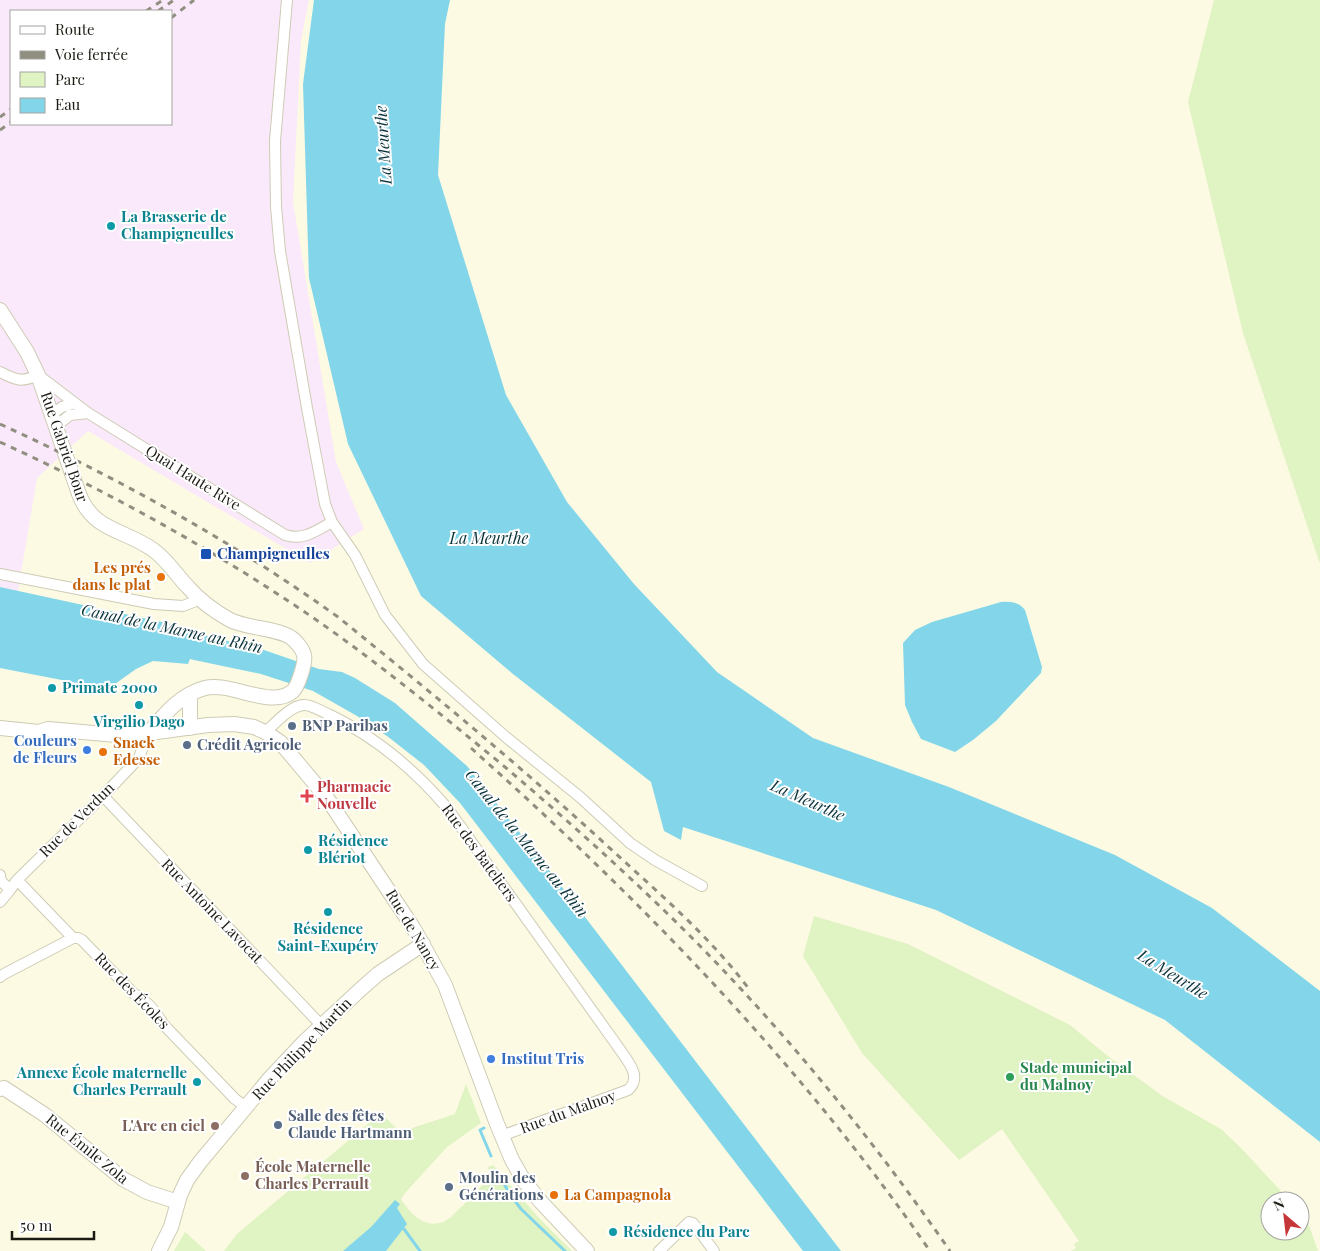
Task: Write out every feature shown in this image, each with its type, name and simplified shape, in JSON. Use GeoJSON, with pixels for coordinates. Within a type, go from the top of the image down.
{"type":"FeatureCollection","features":[{"type":"Feature","properties":{"kind":"main road","name":"Rue Gabriel Bour"},"geometry":{"type":"LineString","coordinates":[[0,310],[27,352],[38,375],[83,504],[88,512],[104,525],[156,552],[201,600],[213,610],[238,623],[290,636],[298,643],[304,653],[305,660],[295,688],[288,694],[273,697],[214,687],[203,689],[168,709],[147,735]]}},
{"type":"Feature","properties":{"kind":"main road"},"geometry":{"type":"LineString","coordinates":[[190,695],[190,728]]}},
{"type":"Feature","properties":{"kind":"main road"},"geometry":{"type":"LineString","coordinates":[[0,720],[38,724],[48,729]]}},
{"type":"Feature","properties":{"kind":"main road","name":"Rue de Nancy"},"geometry":{"type":"LineString","coordinates":[[48,729],[121,737],[147,735],[208,725],[234,724],[254,727],[283,744],[327,798],[383,880],[423,944],[445,985],[501,1136],[524,1181],[587,1251]]}},
{"type":"Feature","properties":{"kind":"main road"},"geometry":{"type":"LineString","coordinates":[[0,728],[38,732],[48,729]]}},
{"type":"Feature","properties":{"kind":"main road","name":"Rue Philippe Martin"},"geometry":{"type":"LineString","coordinates":[[159,1251],[171,1227],[183,1188],[193,1171],[271,1077],[378,974],[423,944]]}},
{"type":"Feature","properties":{"kind":"main road","name":"Rue Émile Zola"},"geometry":{"type":"LineString","coordinates":[[0,1089],[4,1088],[45,1114],[123,1179],[147,1192],[178,1202]]}},
{"type":"Feature","properties":{"kind":"street"},"geometry":{"type":"LineString","coordinates":[[287,0],[275,140],[276,207],[280,251],[324,504],[332,522],[355,555],[386,615],[424,664],[507,738],[580,797],[630,843],[655,860],[702,886]]}},
{"type":"Feature","properties":{"kind":"street"},"geometry":{"type":"LineString","coordinates":[[0,372],[18,380],[28,380],[38,375]]}},
{"type":"Feature","properties":{"kind":"street","name":"Quai Haute Rive"},"geometry":{"type":"LineString","coordinates":[[38,375],[88,413],[285,535],[304,537],[332,522]]}},
{"type":"Feature","properties":{"kind":"street"},"geometry":{"type":"LineString","coordinates":[[54,420],[62,407],[75,403]]}},
{"type":"Feature","properties":{"kind":"street"},"geometry":{"type":"LineString","coordinates":[[54,420],[70,415],[88,413]]}},
{"type":"Feature","properties":{"kind":"street"},"geometry":{"type":"LineString","coordinates":[[0,574],[154,604],[183,606],[201,600]]}},
{"type":"Feature","properties":{"kind":"street","name":"Rue des Bateliers"},"geometry":{"type":"LineString","coordinates":[[265,732],[290,710],[301,705],[309,705],[338,719],[381,746],[416,774],[448,809],[616,1044],[634,1072],[635,1080],[633,1086]]}},
{"type":"Feature","properties":{"kind":"street","name":"Rue de Verdun"},"geometry":{"type":"LineString","coordinates":[[0,902],[16,880],[103,796],[139,758],[147,735]]}},
{"type":"Feature","properties":{"kind":"street","name":"Rue Antoine Lavocat"},"geometry":{"type":"LineString","coordinates":[[103,796],[322,1026]]}},
{"type":"Feature","properties":{"kind":"street"},"geometry":{"type":"LineString","coordinates":[[0,875],[1,881],[10,890]]}},
{"type":"Feature","properties":{"kind":"street","name":"Rue des Écoles"},"geometry":{"type":"LineString","coordinates":[[16,880],[73,938],[82,940],[133,993],[141,998],[157,1014],[163,1024],[235,1099],[246,1107]]}},
{"type":"Feature","properties":{"kind":"street"},"geometry":{"type":"LineString","coordinates":[[0,977],[73,938]]}},
{"type":"Feature","properties":{"kind":"street","name":"Rue du Malnoy"},"geometry":{"type":"LineString","coordinates":[[501,1136],[628,1090],[633,1086]]}},
{"type":"Feature","properties":{"kind":"street"},"geometry":{"type":"LineString","coordinates":[[659,1251],[689,1222],[693,1223],[714,1251]]}},
{"type":"Feature","properties":{"kind":"shaded area"},"geometry":{"type":"Polygon","coordinates":[[[0,0],[309,0],[301,40],[293,202],[336,462],[364,529],[310,563],[88,431],[37,478],[18,591],[0,587],[0,0]]]}},
{"type":"Feature","properties":{"kind":"green space"},"geometry":{"type":"Polygon","coordinates":[[[1214,0],[1320,0],[1320,564],[1243,333],[1188,102],[1214,0]]]}},
{"type":"Feature","properties":{"kind":"green space","name":"Stade municipal du Malnoy"},"geometry":{"type":"Polygon","coordinates":[[[814,916],[908,944],[1070,1025],[1109,1057],[1164,1097],[1221,1129],[1281,1191],[1260,1191],[1260,1241],[1310,1241],[1310,1228],[1318,1251],[1071,1251],[1076,1248],[1074,1244],[1079,1241],[1002,1129],[959,1160],[862,1053],[803,956],[814,916]]]}},
{"type":"Feature","properties":{"kind":"green space"},"geometry":{"type":"Polygon","coordinates":[[[466,1084],[481,1123],[447,1147],[401,1199],[418,1218],[436,1224],[443,1222],[459,1209],[488,1179],[491,1181],[488,1167],[493,1165],[539,1218],[572,1251],[224,1251],[237,1234],[381,1113],[400,1132],[455,1114],[466,1084]]]}},
{"type":"Feature","properties":{"kind":"green space"},"geometry":{"type":"Polygon","coordinates":[[[185,1232],[206,1251],[174,1251],[185,1232]]]}},
{"type":"Feature","properties":{"kind":"water","name":"La Meurthe"},"geometry":{"type":"Polygon","coordinates":[[[314,0],[450,0],[445,24],[438,175],[506,395],[567,502],[634,584],[717,672],[813,738],[949,787],[1115,855],[1212,908],[1320,991],[1320,1142],[1165,1020],[936,910],[683,827],[681,840],[664,831],[651,782],[513,674],[421,596],[348,444],[309,278],[303,84],[314,0]]]}},
{"type":"Feature","properties":{"kind":"water","name":"Canal de la Marne au Rhin"},"geometry":{"type":"Polygon","coordinates":[[[0,587],[194,629],[204,635],[264,650],[319,669],[342,672],[395,703],[467,766],[841,1251],[803,1251],[460,803],[424,765],[387,736],[357,716],[313,691],[261,674],[190,659],[188,664],[153,661],[136,669],[108,689],[0,668],[0,587]]]}},
{"type":"Feature","properties":{"kind":"water"},"geometry":{"type":"Polygon","coordinates":[[[1001,602],[1020,605],[1025,610],[1042,667],[1041,673],[996,721],[955,752],[921,739],[905,705],[903,643],[915,630],[932,622],[1001,602]]]}},
{"type":"Feature","properties":{"kind":"water"},"geometry":{"type":"Polygon","coordinates":[[[395,1200],[400,1204],[397,1208],[407,1224],[386,1251],[343,1251],[371,1227],[395,1200]]]}},
{"type":"Feature","properties":{"kind":"waterway"},"geometry":{"type":"LineString","coordinates":[[484,1128],[480,1130],[491,1156]]}},
{"type":"Feature","properties":{"kind":"waterway"},"geometry":{"type":"LineString","coordinates":[[500,1176],[509,1193],[521,1209],[565,1251]]}},
{"type":"Feature","properties":{"kind":"waterway"},"geometry":{"type":"LineString","coordinates":[[404,1229],[420,1251]]}},
{"type":"Feature","properties":{"kind":"railway"},"geometry":{"type":"LineString","coordinates":[[148,10],[163,0]]}},
{"type":"Feature","properties":{"kind":"railway"},"geometry":{"type":"LineString","coordinates":[[159,10],[174,0]]}},
{"type":"Feature","properties":{"kind":"railway"},"geometry":{"type":"LineString","coordinates":[[172,17],[194,0]]}},
{"type":"Feature","properties":{"kind":"railway"},"geometry":{"type":"LineString","coordinates":[[0,117],[10,110]]}},
{"type":"Feature","properties":{"kind":"railway"},"geometry":{"type":"LineString","coordinates":[[0,130],[10,123]]}},
{"type":"Feature","properties":{"kind":"railway"},"geometry":{"type":"LineString","coordinates":[[0,424],[88,466],[174,512],[257,562],[338,617],[547,791],[650,884],[702,935],[749,989]]}},
{"type":"Feature","properties":{"kind":"railway"},"geometry":{"type":"LineString","coordinates":[[0,442],[121,502],[201,546],[278,594],[364,654],[505,767],[630,878],[735,983],[801,1056],[832,1094],[893,1172],[950,1251]]}},
{"type":"Feature","properties":{"kind":"railway"},"geometry":{"type":"LineString","coordinates":[[471,748],[596,864],[716,986],[827,1114],[930,1251]]}},
{"type":"Feature","properties":{"kind":"place","name":"La Brasserie de Champigneulles"},"geometry":{"type":"Point","coordinates":[111,226]}},
{"type":"Feature","properties":{"kind":"place","name":"Champigneulles"},"geometry":{"type":"Point","coordinates":[206,554]}},
{"type":"Feature","properties":{"kind":"place","name":"Les prés dans le plat"},"geometry":{"type":"Point","coordinates":[161,577]}},
{"type":"Feature","properties":{"kind":"place","name":"Primate 2000"},"geometry":{"type":"Point","coordinates":[52,688]}},
{"type":"Feature","properties":{"kind":"place","name":"Virgilio Dago"},"geometry":{"type":"Point","coordinates":[139,705]}},
{"type":"Feature","properties":{"kind":"place","name":"BNP Paribas"},"geometry":{"type":"Point","coordinates":[292,726]}},
{"type":"Feature","properties":{"kind":"place","name":"Crédit Agricole"},"geometry":{"type":"Point","coordinates":[187,745]}},
{"type":"Feature","properties":{"kind":"place","name":"Couleurs de Fleurs"},"geometry":{"type":"Point","coordinates":[87,750]}},
{"type":"Feature","properties":{"kind":"place","name":"Snack Edesse"},"geometry":{"type":"Point","coordinates":[103,752]}},
{"type":"Feature","properties":{"kind":"place","name":"Pharmacie Nouvelle"},"geometry":{"type":"Point","coordinates":[307,796]}},
{"type":"Feature","properties":{"kind":"place","name":"Résidence Blériot"},"geometry":{"type":"Point","coordinates":[308,850]}},
{"type":"Feature","properties":{"kind":"place","name":"Résidence Saint-Exupéry"},"geometry":{"type":"Point","coordinates":[328,912]}},
{"type":"Feature","properties":{"kind":"place","name":"Institut Tris"},"geometry":{"type":"Point","coordinates":[491,1059]}},
{"type":"Feature","properties":{"kind":"place","name":"Stade municipal du Malnoy"},"geometry":{"type":"Point","coordinates":[1010,1077]}},
{"type":"Feature","properties":{"kind":"place","name":"Annexe École maternelle Charles Perrault"},"geometry":{"type":"Point","coordinates":[197,1082]}},
{"type":"Feature","properties":{"kind":"place","name":"Salle des fêtes Claude Hartmann"},"geometry":{"type":"Point","coordinates":[278,1125]}},
{"type":"Feature","properties":{"kind":"place","name":"L'Arc en ciel"},"geometry":{"type":"Point","coordinates":[215,1126]}},
{"type":"Feature","properties":{"kind":"place","name":"École Maternelle Charles Perrault"},"geometry":{"type":"Point","coordinates":[245,1176]}},
{"type":"Feature","properties":{"kind":"place","name":"Moulin des Générations"},"geometry":{"type":"Point","coordinates":[449,1187]}},
{"type":"Feature","properties":{"kind":"place","name":"La Campagnola"},"geometry":{"type":"Point","coordinates":[554,1195]}},
{"type":"Feature","properties":{"kind":"place","name":"Résidence du Parc"},"geometry":{"type":"Point","coordinates":[613,1232]}}]}
